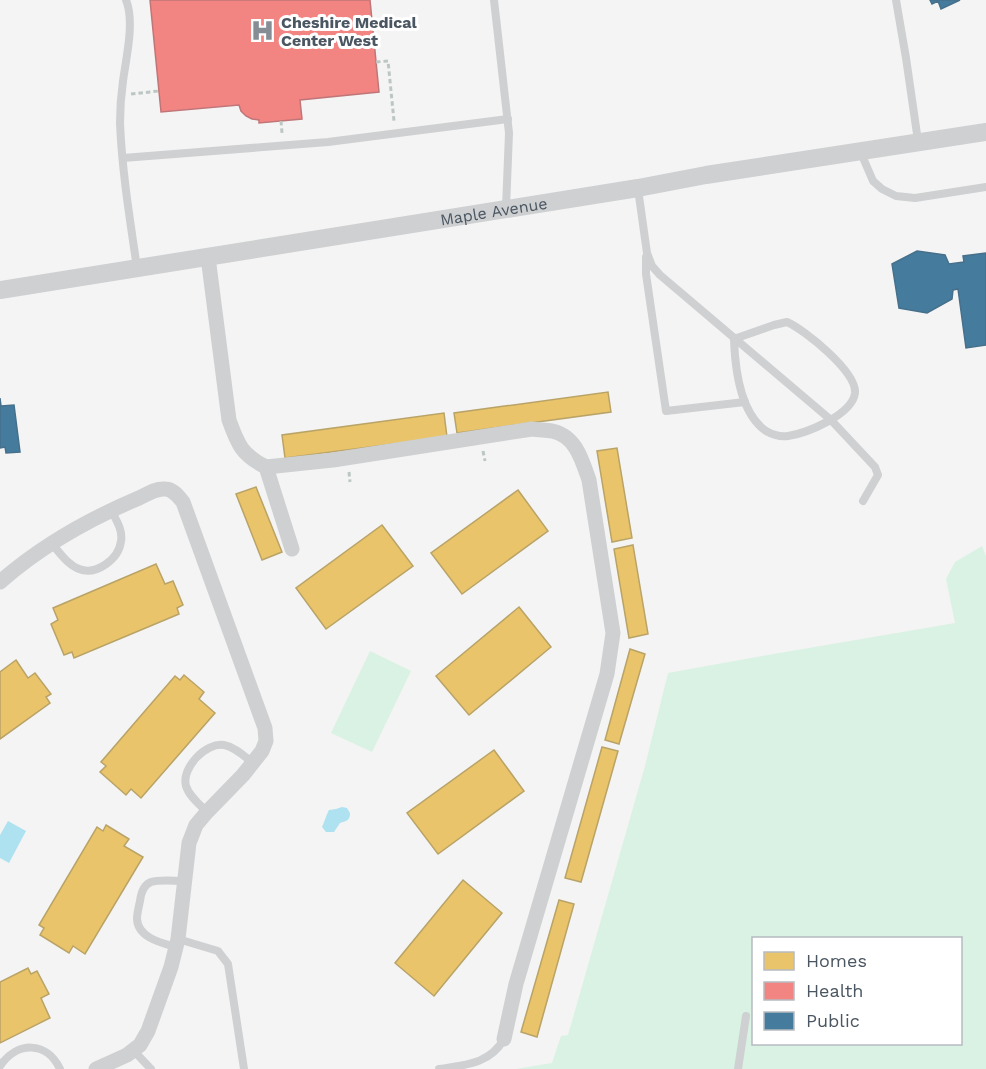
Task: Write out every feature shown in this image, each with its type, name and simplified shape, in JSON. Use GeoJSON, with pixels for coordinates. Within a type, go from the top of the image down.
{"type":"FeatureCollection","features":[{"type":"Feature","properties":{"kind":"street","name":"Maple Avenue"},"geometry":{"type":"LineString","coordinates":[[0,290],[638,188],[706,175],[986,132]]}},
{"type":"Feature","properties":{"kind":"street"},"geometry":{"type":"LineString","coordinates":[[208,257],[229,420],[245,453],[256,462],[266,467],[333,460],[532,429],[553,431],[564,435],[572,441],[581,457],[589,480],[613,633],[607,674],[516,984],[504,1039]]}},
{"type":"Feature","properties":{"kind":"street"},"geometry":{"type":"LineString","coordinates":[[266,467],[292,549]]}},
{"type":"Feature","properties":{"kind":"street"},"geometry":{"type":"LineString","coordinates":[[0,582],[27,560],[71,531],[111,510],[156,490],[166,489],[176,493],[183,502],[266,728],[266,741],[262,751],[196,825],[189,843],[177,943],[171,967],[148,1031],[140,1045],[127,1056],[96,1069]]}},
{"type":"Feature","properties":{"kind":"lane"},"geometry":{"type":"LineString","coordinates":[[126,0],[130,18],[120,124],[137,268]]}},
{"type":"Feature","properties":{"kind":"lane"},"geometry":{"type":"LineString","coordinates":[[494,0],[508,119],[506,209]]}},
{"type":"Feature","properties":{"kind":"lane"},"geometry":{"type":"LineString","coordinates":[[896,0],[918,143]]}},
{"type":"Feature","properties":{"kind":"lane"},"geometry":{"type":"LineString","coordinates":[[123,158],[328,142],[508,119]]}},
{"type":"Feature","properties":{"kind":"lane"},"geometry":{"type":"LineString","coordinates":[[860,151],[873,181],[896,196],[915,198],[986,187]]}},
{"type":"Feature","properties":{"kind":"lane"},"geometry":{"type":"LineString","coordinates":[[638,188],[646,253],[646,274],[666,411],[745,402]]}},
{"type":"Feature","properties":{"kind":"lane"},"geometry":{"type":"LineString","coordinates":[[646,253],[652,266],[660,275],[831,420],[875,467],[878,475],[863,501]]}},
{"type":"Feature","properties":{"kind":"lane"},"geometry":{"type":"LineString","coordinates":[[787,322],[797,327],[832,356],[846,371],[855,393],[849,405],[831,420],[804,432],[777,436],[766,430],[754,419],[745,402],[735,365],[734,339],[787,322]]}},
{"type":"Feature","properties":{"kind":"lane"},"geometry":{"type":"LineString","coordinates":[[52,544],[65,559],[79,569],[86,571],[101,567],[116,555],[122,542],[120,529],[111,510]]}},
{"type":"Feature","properties":{"kind":"lane"},"geometry":{"type":"LineString","coordinates":[[207,812],[192,797],[185,783],[187,771],[199,756],[207,749],[223,745],[234,749],[253,762]]}},
{"type":"Feature","properties":{"kind":"lane"},"geometry":{"type":"LineString","coordinates":[[184,881],[154,881],[146,885],[141,895],[138,924],[153,940],[212,948],[218,951],[228,964],[244,1069]]}},
{"type":"Feature","properties":{"kind":"lane"},"geometry":{"type":"LineString","coordinates":[[738,1069],[746,1016]]}},
{"type":"Feature","properties":{"kind":"lane"},"geometry":{"type":"LineString","coordinates":[[439,1069],[467,1065],[489,1057],[504,1039]]}},
{"type":"Feature","properties":{"kind":"lane"},"geometry":{"type":"LineString","coordinates":[[0,1066],[12,1053],[30,1047],[46,1051],[53,1057],[60,1069]]}},
{"type":"Feature","properties":{"kind":"lane"},"geometry":{"type":"LineString","coordinates":[[133,1050],[151,1069]]}},
{"type":"Feature","properties":{"kind":"path"},"geometry":{"type":"LineString","coordinates":[[376,62],[388,61],[395,133]]}},
{"type":"Feature","properties":{"kind":"path"},"geometry":{"type":"LineString","coordinates":[[121,95],[159,91]]}},
{"type":"Feature","properties":{"kind":"path"},"geometry":{"type":"LineString","coordinates":[[281,121],[282,133]]}},
{"type":"Feature","properties":{"kind":"green space"},"geometry":{"type":"Polygon","coordinates":[[[982,546],[986,556],[986,1069],[516,1069],[552,1063],[561,1036],[568,1035],[645,766],[668,673],[955,623],[946,579],[955,562],[982,546]]]}},
{"type":"Feature","properties":{"kind":"green space"},"geometry":{"type":"Polygon","coordinates":[[[370,651],[411,671],[372,752],[331,733],[370,651]]]}},
{"type":"Feature","properties":{"kind":"water"},"geometry":{"type":"Polygon","coordinates":[[[347,808],[350,816],[346,821],[340,823],[334,832],[326,832],[322,827],[329,810],[347,808]]]}},
{"type":"Feature","properties":{"kind":"water"},"geometry":{"type":"Polygon","coordinates":[[[8,821],[26,831],[9,863],[0,858],[0,835],[8,821]]]}},
{"type":"Feature","properties":{"kind":"building: Homes"},"geometry":{"type":"Polygon","coordinates":[[[608,392],[611,412],[457,433],[454,413],[608,392]]]}},
{"type":"Feature","properties":{"kind":"building: Homes"},"geometry":{"type":"Polygon","coordinates":[[[444,413],[447,437],[285,458],[282,435],[444,413]]]}},
{"type":"Feature","properties":{"kind":"building: Homes"},"geometry":{"type":"Polygon","coordinates":[[[617,448],[632,538],[612,542],[597,451],[617,448]]]}},
{"type":"Feature","properties":{"kind":"building: Homes"},"geometry":{"type":"Polygon","coordinates":[[[256,487],[282,552],[262,560],[236,494],[256,487]]]}},
{"type":"Feature","properties":{"kind":"building: Homes"},"geometry":{"type":"Polygon","coordinates":[[[518,490],[548,531],[462,594],[431,553],[518,490]]]}},
{"type":"Feature","properties":{"kind":"building: Homes"},"geometry":{"type":"Polygon","coordinates":[[[382,525],[413,566],[326,629],[296,588],[382,525]]]}},
{"type":"Feature","properties":{"kind":"building: Homes"},"geometry":{"type":"Polygon","coordinates":[[[633,545],[648,634],[629,638],[614,549],[633,545]]]}},
{"type":"Feature","properties":{"kind":"building: Homes"},"geometry":{"type":"Polygon","coordinates":[[[156,564],[165,584],[173,581],[183,605],[177,608],[179,614],[74,658],[72,652],[64,655],[51,624],[58,620],[53,608],[156,564]]]}},
{"type":"Feature","properties":{"kind":"building: Homes"},"geometry":{"type":"Polygon","coordinates":[[[519,607],[551,647],[469,715],[436,676],[519,607]]]}},
{"type":"Feature","properties":{"kind":"building: Homes"},"geometry":{"type":"Polygon","coordinates":[[[630,649],[645,654],[619,744],[605,740],[630,649]]]}},
{"type":"Feature","properties":{"kind":"building: Homes"},"geometry":{"type":"Polygon","coordinates":[[[16,660],[28,678],[35,673],[51,694],[46,697],[50,703],[0,739],[0,672],[16,660]]]}},
{"type":"Feature","properties":{"kind":"building: Homes"},"geometry":{"type":"Polygon","coordinates":[[[184,675],[204,692],[199,699],[215,713],[141,798],[131,789],[126,795],[100,772],[106,766],[101,762],[175,676],[180,680],[184,675]]]}},
{"type":"Feature","properties":{"kind":"building: Homes"},"geometry":{"type":"Polygon","coordinates":[[[602,747],[618,751],[581,882],[565,878],[602,747]]]}},
{"type":"Feature","properties":{"kind":"building: Homes"},"geometry":{"type":"Polygon","coordinates":[[[494,750],[524,791],[438,854],[407,813],[494,750]]]}},
{"type":"Feature","properties":{"kind":"building: Homes"},"geometry":{"type":"Polygon","coordinates":[[[106,825],[129,839],[124,846],[143,857],[85,954],[73,946],[69,953],[40,935],[44,928],[39,925],[97,827],[103,831],[106,825]]]}},
{"type":"Feature","properties":{"kind":"building: Homes"},"geometry":{"type":"Polygon","coordinates":[[[463,880],[502,913],[434,996],[395,963],[463,880]]]}},
{"type":"Feature","properties":{"kind":"building: Homes"},"geometry":{"type":"Polygon","coordinates":[[[559,900],[574,904],[537,1037],[521,1032],[559,900]]]}},
{"type":"Feature","properties":{"kind":"building: Homes"},"geometry":{"type":"Polygon","coordinates":[[[28,968],[31,974],[37,971],[49,994],[41,998],[50,1018],[0,1043],[0,982],[28,968]]]}},
{"type":"Feature","properties":{"kind":"building: Health","name":"Cheshire Medical Center West"},"geometry":{"type":"Polygon","coordinates":[[[150,0],[370,0],[379,92],[300,100],[302,119],[259,123],[259,120],[246,116],[239,105],[161,112],[150,0]]]}},
{"type":"Feature","properties":{"kind":"building: Public"},"geometry":{"type":"Polygon","coordinates":[[[930,0],[960,0],[941,9],[938,1],[932,4],[930,0]]]}},
{"type":"Feature","properties":{"kind":"building: Public"},"geometry":{"type":"Polygon","coordinates":[[[917,251],[945,255],[949,264],[964,262],[963,256],[986,253],[986,345],[966,348],[958,289],[953,290],[952,299],[927,313],[899,308],[892,264],[917,251]]]}},
{"type":"Feature","properties":{"kind":"building: Public"},"geometry":{"type":"Polygon","coordinates":[[[0,398],[1,406],[14,405],[20,452],[6,453],[5,447],[0,448],[0,398]]]}},
{"type":"Feature","properties":{"kind":"place","name":"Cheshire Medical Center West"},"geometry":{"type":"Point","coordinates":[263,31]}}]}
